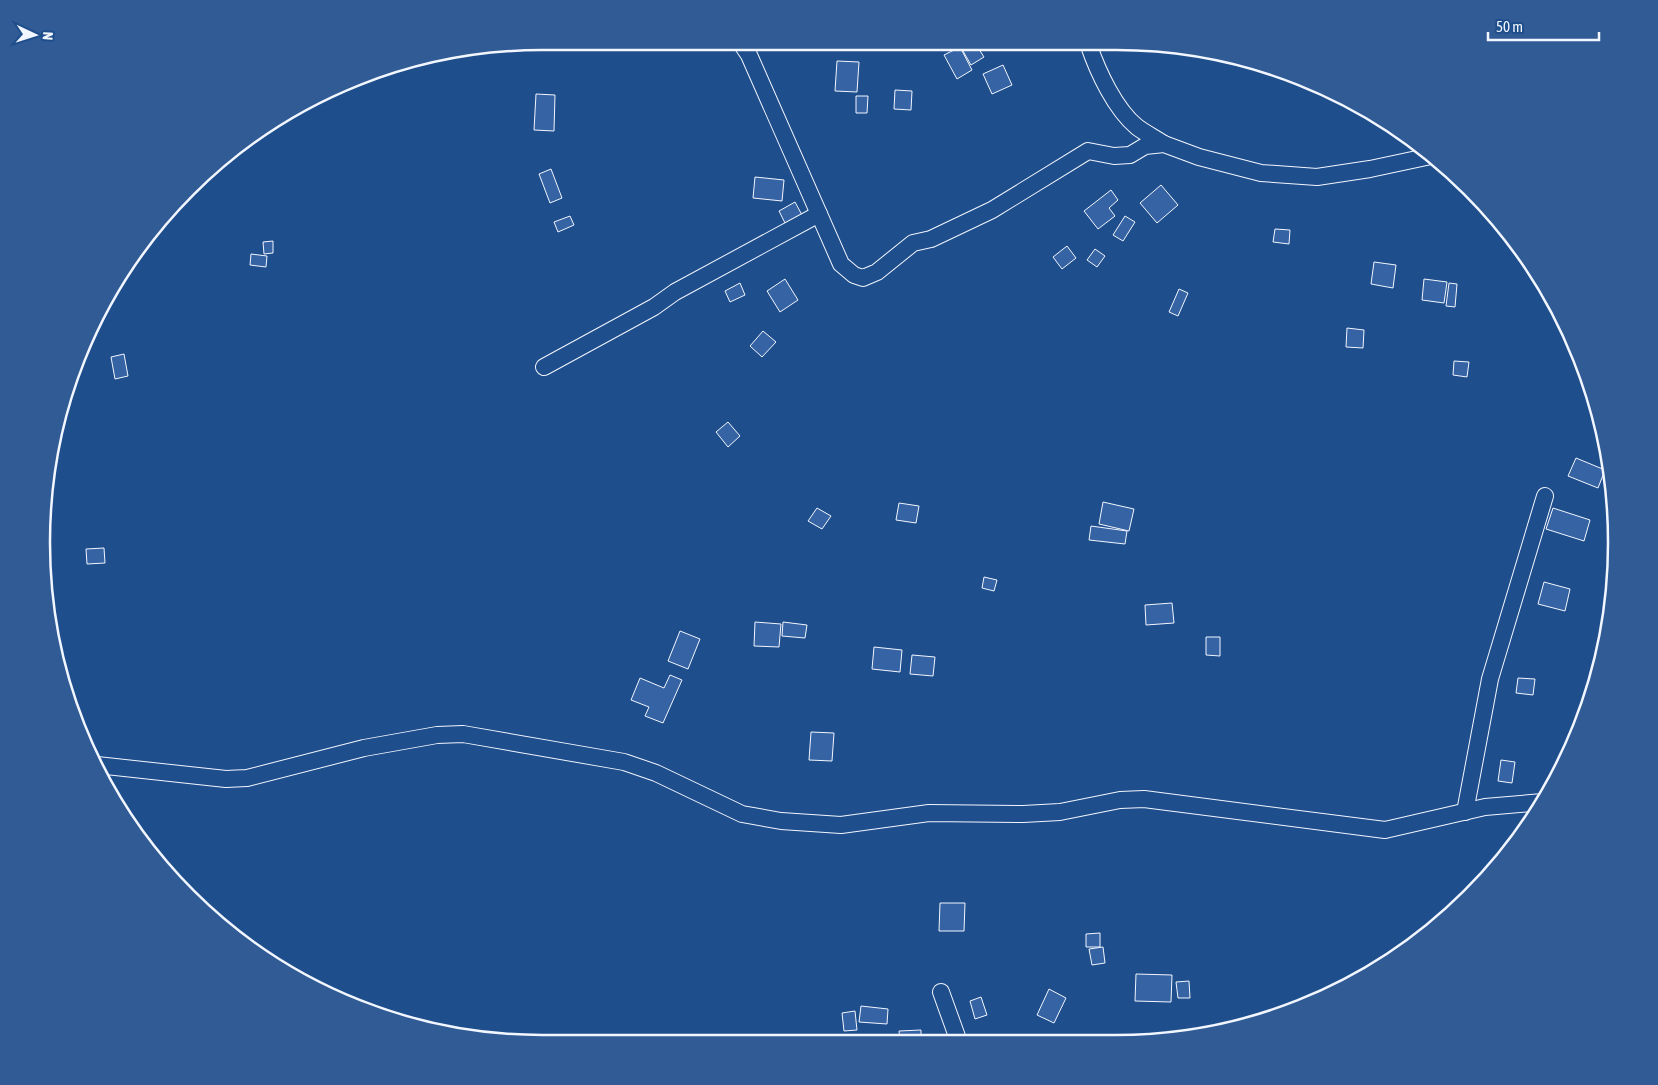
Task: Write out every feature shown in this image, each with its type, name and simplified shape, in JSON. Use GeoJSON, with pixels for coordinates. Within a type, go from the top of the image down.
{"type":"FeatureCollection","features":[{"type":"Feature","properties":{"kind":"street"},"geometry":{"type":"LineString","coordinates":[[745,50],[749,55],[841,264],[854,275],[863,278],[877,272],[914,244],[931,240],[992,210],[1082,153],[1088,151],[1114,156],[1130,155],[1145,146],[1164,144]]}},
{"type":"Feature","properties":{"kind":"street"},"geometry":{"type":"LineString","coordinates":[[1090,50],[1098,72],[1118,104],[1136,126],[1164,144],[1199,157],[1261,173],[1317,176],[1370,169],[1422,158]]}},
{"type":"Feature","properties":{"kind":"street"},"geometry":{"type":"LineString","coordinates":[[544,367],[654,307],[699,278],[819,214]]}},
{"type":"Feature","properties":{"kind":"street"},"geometry":{"type":"LineString","coordinates":[[1465,812],[1490,679],[1545,496]]}},
{"type":"Feature","properties":{"kind":"street"},"geometry":{"type":"LineString","coordinates":[[104,766],[226,779],[247,778],[364,748],[437,735],[463,734],[624,762],[656,773],[742,814],[781,821],[841,825],[928,813],[1060,812],[1120,800],[1144,799],[1385,830],[1485,808],[1533,803]]}},
{"type":"Feature","properties":{"kind":"street"},"geometry":{"type":"LineString","coordinates":[[941,992],[956,1035]]}},
{"type":"Feature","properties":{"kind":"building"},"geometry":{"type":"Polygon","coordinates":[[[954,50],[962,50],[972,70],[957,79],[944,55],[954,50]]]}},
{"type":"Feature","properties":{"kind":"building"},"geometry":{"type":"Polygon","coordinates":[[[980,50],[984,57],[971,65],[963,51],[980,50]]]}},
{"type":"Feature","properties":{"kind":"building"},"geometry":{"type":"Polygon","coordinates":[[[837,61],[859,62],[857,92],[835,91],[837,61]]]}},
{"type":"Feature","properties":{"kind":"building"},"geometry":{"type":"Polygon","coordinates":[[[1003,65],[1012,85],[992,94],[983,74],[1003,65]]]}},
{"type":"Feature","properties":{"kind":"building"},"geometry":{"type":"Polygon","coordinates":[[[895,90],[912,91],[911,110],[894,109],[895,90]]]}},
{"type":"Feature","properties":{"kind":"building"},"geometry":{"type":"Polygon","coordinates":[[[536,94],[555,95],[554,131],[534,130],[536,94]]]}},
{"type":"Feature","properties":{"kind":"building"},"geometry":{"type":"Polygon","coordinates":[[[856,96],[868,96],[867,113],[856,113],[856,96]]]}},
{"type":"Feature","properties":{"kind":"building"},"geometry":{"type":"Polygon","coordinates":[[[551,169],[562,198],[550,203],[539,174],[551,169]]]}},
{"type":"Feature","properties":{"kind":"building"},"geometry":{"type":"Polygon","coordinates":[[[755,177],[784,180],[782,201],[753,198],[755,177]]]}},
{"type":"Feature","properties":{"kind":"building"},"geometry":{"type":"Polygon","coordinates":[[[1161,185],[1178,205],[1157,223],[1140,203],[1161,185]]]}},
{"type":"Feature","properties":{"kind":"building"},"geometry":{"type":"Polygon","coordinates":[[[1111,190],[1118,200],[1109,208],[1115,216],[1098,229],[1084,211],[1111,190]]]}},
{"type":"Feature","properties":{"kind":"building"},"geometry":{"type":"Polygon","coordinates":[[[795,202],[802,215],[785,223],[779,211],[795,202]]]}},
{"type":"Feature","properties":{"kind":"building"},"geometry":{"type":"Polygon","coordinates":[[[570,216],[574,225],[558,232],[554,222],[570,216]]]}},
{"type":"Feature","properties":{"kind":"building"},"geometry":{"type":"Polygon","coordinates":[[[1125,216],[1135,222],[1123,241],[1113,235],[1125,216]]]}},
{"type":"Feature","properties":{"kind":"building"},"geometry":{"type":"Polygon","coordinates":[[[1275,229],[1290,230],[1289,244],[1273,242],[1275,229]]]}},
{"type":"Feature","properties":{"kind":"building"},"geometry":{"type":"Polygon","coordinates":[[[273,241],[273,253],[264,254],[263,242],[273,241]]]}},
{"type":"Feature","properties":{"kind":"building"},"geometry":{"type":"Polygon","coordinates":[[[1067,246],[1076,258],[1062,269],[1053,257],[1067,246]]]}},
{"type":"Feature","properties":{"kind":"building"},"geometry":{"type":"Polygon","coordinates":[[[1095,249],[1105,256],[1097,267],[1087,260],[1095,249]]]}},
{"type":"Feature","properties":{"kind":"building"},"geometry":{"type":"Polygon","coordinates":[[[251,254],[267,256],[266,267],[250,265],[251,254]]]}},
{"type":"Feature","properties":{"kind":"building"},"geometry":{"type":"Polygon","coordinates":[[[1374,262],[1396,265],[1393,288],[1371,284],[1374,262]]]}},
{"type":"Feature","properties":{"kind":"building"},"geometry":{"type":"Polygon","coordinates":[[[785,279],[798,300],[780,312],[767,291],[785,279]]]}},
{"type":"Feature","properties":{"kind":"building"},"geometry":{"type":"Polygon","coordinates":[[[1424,279],[1447,282],[1444,303],[1422,300],[1424,279]]]}},
{"type":"Feature","properties":{"kind":"building"},"geometry":{"type":"Polygon","coordinates":[[[740,283],[745,295],[730,302],[725,291],[740,283]]]}},
{"type":"Feature","properties":{"kind":"building"},"geometry":{"type":"Polygon","coordinates":[[[1449,283],[1457,284],[1455,307],[1446,306],[1449,283]]]}},
{"type":"Feature","properties":{"kind":"building"},"geometry":{"type":"Polygon","coordinates":[[[1179,289],[1188,293],[1178,316],[1169,312],[1179,289]]]}},
{"type":"Feature","properties":{"kind":"building"},"geometry":{"type":"Polygon","coordinates":[[[1347,328],[1364,330],[1363,348],[1346,347],[1347,328]]]}},
{"type":"Feature","properties":{"kind":"building"},"geometry":{"type":"Polygon","coordinates":[[[763,331],[776,342],[762,357],[750,346],[763,331]]]}},
{"type":"Feature","properties":{"kind":"building"},"geometry":{"type":"Polygon","coordinates":[[[124,354],[128,376],[115,379],[111,357],[124,354]]]}},
{"type":"Feature","properties":{"kind":"building"},"geometry":{"type":"Polygon","coordinates":[[[1454,361],[1469,362],[1467,377],[1453,375],[1454,361]]]}},
{"type":"Feature","properties":{"kind":"building"},"geometry":{"type":"Polygon","coordinates":[[[728,422],[740,436],[728,447],[716,432],[728,422]]]}},
{"type":"Feature","properties":{"kind":"building"},"geometry":{"type":"Polygon","coordinates":[[[1576,458],[1603,469],[1603,474],[1598,488],[1568,476],[1576,458]]]}},
{"type":"Feature","properties":{"kind":"building"},"geometry":{"type":"Polygon","coordinates":[[[1103,502],[1134,509],[1129,531],[1099,524],[1103,502]]]}},
{"type":"Feature","properties":{"kind":"building"},"geometry":{"type":"Polygon","coordinates":[[[899,503],[919,506],[916,523],[896,520],[899,503]]]}},
{"type":"Feature","properties":{"kind":"building"},"geometry":{"type":"Polygon","coordinates":[[[817,508],[831,516],[822,529],[808,521],[817,508]]]}},
{"type":"Feature","properties":{"kind":"building"},"geometry":{"type":"Polygon","coordinates":[[[1553,508],[1590,520],[1584,541],[1546,529],[1553,508]]]}},
{"type":"Feature","properties":{"kind":"building"},"geometry":{"type":"Polygon","coordinates":[[[1091,526],[1127,531],[1125,544],[1089,540],[1091,526]]]}},
{"type":"Feature","properties":{"kind":"building"},"geometry":{"type":"Polygon","coordinates":[[[104,548],[105,563],[87,564],[86,549],[104,548]]]}},
{"type":"Feature","properties":{"kind":"building"},"geometry":{"type":"Polygon","coordinates":[[[984,577],[997,580],[994,591],[982,588],[984,577]]]}},
{"type":"Feature","properties":{"kind":"building"},"geometry":{"type":"Polygon","coordinates":[[[1544,582],[1570,589],[1565,611],[1538,604],[1544,582]]]}},
{"type":"Feature","properties":{"kind":"building"},"geometry":{"type":"Polygon","coordinates":[[[1172,603],[1174,623],[1146,625],[1145,605],[1172,603]]]}},
{"type":"Feature","properties":{"kind":"building"},"geometry":{"type":"Polygon","coordinates":[[[755,622],[781,624],[779,647],[754,646],[755,622]]]}},
{"type":"Feature","properties":{"kind":"building"},"geometry":{"type":"Polygon","coordinates":[[[783,622],[807,625],[805,638],[782,636],[783,622]]]}},
{"type":"Feature","properties":{"kind":"building"},"geometry":{"type":"Polygon","coordinates":[[[680,631],[700,639],[688,669],[668,661],[680,631]]]}},
{"type":"Feature","properties":{"kind":"building"},"geometry":{"type":"Polygon","coordinates":[[[1206,637],[1220,637],[1220,656],[1206,655],[1206,637]]]}},
{"type":"Feature","properties":{"kind":"building"},"geometry":{"type":"Polygon","coordinates":[[[874,647],[902,650],[900,672],[872,669],[874,647]]]}},
{"type":"Feature","properties":{"kind":"building"},"geometry":{"type":"Polygon","coordinates":[[[912,655],[935,657],[933,676],[910,674],[912,655]]]}},
{"type":"Feature","properties":{"kind":"building"},"geometry":{"type":"Polygon","coordinates":[[[670,675],[682,680],[663,723],[645,716],[649,707],[631,700],[640,678],[664,688],[670,675]]]}},
{"type":"Feature","properties":{"kind":"building"},"geometry":{"type":"Polygon","coordinates":[[[1518,678],[1535,679],[1533,695],[1516,693],[1518,678]]]}},
{"type":"Feature","properties":{"kind":"building"},"geometry":{"type":"Polygon","coordinates":[[[811,732],[834,733],[832,761],[809,760],[811,732]]]}},
{"type":"Feature","properties":{"kind":"building"},"geometry":{"type":"Polygon","coordinates":[[[1501,760],[1515,762],[1512,783],[1498,781],[1501,760]]]}},
{"type":"Feature","properties":{"kind":"building"},"geometry":{"type":"Polygon","coordinates":[[[940,903],[965,903],[964,931],[939,931],[940,903]]]}},
{"type":"Feature","properties":{"kind":"building"},"geometry":{"type":"Polygon","coordinates":[[[1100,933],[1100,947],[1086,947],[1086,934],[1100,933]]]}},
{"type":"Feature","properties":{"kind":"building"},"geometry":{"type":"Polygon","coordinates":[[[1103,947],[1105,963],[1092,965],[1089,949],[1103,947]]]}},
{"type":"Feature","properties":{"kind":"building"},"geometry":{"type":"Polygon","coordinates":[[[1136,974],[1172,975],[1171,1002],[1135,1001],[1136,974]]]}},
{"type":"Feature","properties":{"kind":"building"},"geometry":{"type":"Polygon","coordinates":[[[1189,981],[1190,998],[1178,998],[1176,982],[1189,981]]]}},
{"type":"Feature","properties":{"kind":"building"},"geometry":{"type":"Polygon","coordinates":[[[1049,989],[1066,998],[1054,1023],[1037,1015],[1049,989]]]}},
{"type":"Feature","properties":{"kind":"building"},"geometry":{"type":"Polygon","coordinates":[[[981,997],[987,1015],[975,1019],[970,1001],[981,997]]]}},
{"type":"Feature","properties":{"kind":"building"},"geometry":{"type":"Polygon","coordinates":[[[861,1006],[888,1009],[887,1024],[859,1022],[861,1006]]]}},
{"type":"Feature","properties":{"kind":"building"},"geometry":{"type":"Polygon","coordinates":[[[855,1011],[857,1030],[844,1031],[842,1013],[855,1011]]]}},
{"type":"Feature","properties":{"kind":"building"},"geometry":{"type":"Polygon","coordinates":[[[921,1030],[921,1035],[899,1035],[899,1031],[921,1030]]]}}]}
